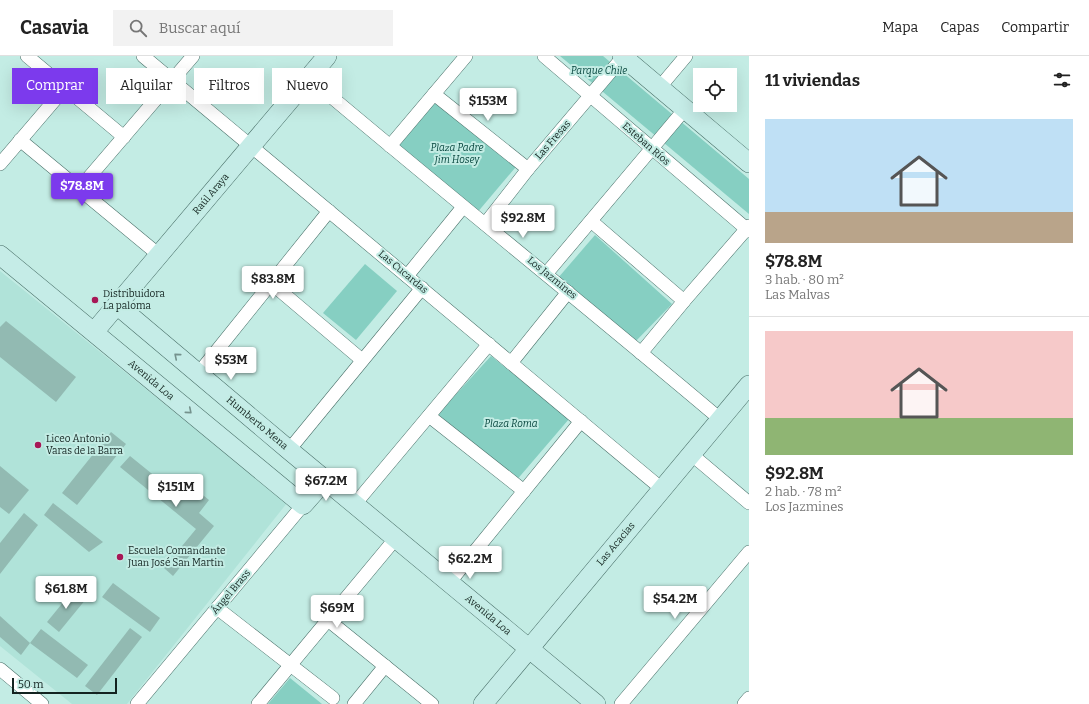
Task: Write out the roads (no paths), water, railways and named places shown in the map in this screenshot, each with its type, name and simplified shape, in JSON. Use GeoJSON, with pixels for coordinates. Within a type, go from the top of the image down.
{"type":"FeatureCollection","features":[{"type":"Feature","properties":{"kind":"street"},"geometry":{"type":"LineString","coordinates":[[27,56],[41,68]]}},
{"type":"Feature","properties":{"kind":"street","name":"Las Cucardas"},"geometry":{"type":"LineString","coordinates":[[143,56],[158,68]]}},
{"type":"Feature","properties":{"kind":"street"},"geometry":{"type":"LineString","coordinates":[[182,68],[193,56]]}},
{"type":"Feature","properties":{"kind":"street","name":"Raúl Araya"},"geometry":{"type":"LineString","coordinates":[[317,68],[327,56]]}},
{"type":"Feature","properties":{"kind":"street"},"geometry":{"type":"LineString","coordinates":[[390,146],[466,56]]}},
{"type":"Feature","properties":{"kind":"street","name":"Esteban Ríos"},"geometry":{"type":"LineString","coordinates":[[544,56],[748,229]]}},
{"type":"Feature","properties":{"kind":"street"},"geometry":{"type":"LineString","coordinates":[[659,88],[686,56]]}},
{"type":"Feature","properties":{"kind":"street"},"geometry":{"type":"LineString","coordinates":[[622,57],[749,163]]}},
{"type":"Feature","properties":{"kind":"street","name":"Las Fresas"},"geometry":{"type":"LineString","coordinates":[[485,224],[528,169],[591,96],[622,57]]}},
{"type":"Feature","properties":{"kind":"street","name":"Las Cucardas"},"geometry":{"type":"LineString","coordinates":[[186,92],[662,489]]}},
{"type":"Feature","properties":{"kind":"street"},"geometry":{"type":"LineString","coordinates":[[434,94],[528,169]]}},
{"type":"Feature","properties":{"kind":"street"},"geometry":{"type":"LineString","coordinates":[[0,164],[51,104]]}},
{"type":"Feature","properties":{"kind":"street"},"geometry":{"type":"LineString","coordinates":[[84,104],[124,137]]}},
{"type":"Feature","properties":{"kind":"street"},"geometry":{"type":"LineString","coordinates":[[80,189],[152,104]]}},
{"type":"Feature","properties":{"kind":"street","name":"Raúl Araya"},"geometry":{"type":"LineString","coordinates":[[94,332],[287,104]]}},
{"type":"Feature","properties":{"kind":"street","name":"Los Jazmines"},"geometry":{"type":"LineString","coordinates":[[340,104],[720,419]]}},
{"type":"Feature","properties":{"kind":"street"},"geometry":{"type":"LineString","coordinates":[[546,274],[685,109]]}},
{"type":"Feature","properties":{"kind":"street"},"geometry":{"type":"LineString","coordinates":[[20,140],[159,255]]}},
{"type":"Feature","properties":{"kind":"street"},"geometry":{"type":"LineString","coordinates":[[407,276],[463,207]]}},
{"type":"Feature","properties":{"kind":"street"},"geometry":{"type":"LineString","coordinates":[[198,374],[329,211]]}},
{"type":"Feature","properties":{"kind":"street"},"geometry":{"type":"LineString","coordinates":[[592,221],[684,301]]}},
{"type":"Feature","properties":{"kind":"street"},"geometry":{"type":"LineString","coordinates":[[641,353],[684,301],[748,229]]}},
{"type":"Feature","properties":{"kind":"street","name":"Avenida Loa"},"geometry":{"type":"LineString","coordinates":[[0,255],[303,505]]}},
{"type":"Feature","properties":{"kind":"street"},"geometry":{"type":"LineString","coordinates":[[271,283],[362,360]]}},
{"type":"Feature","properties":{"kind":"street"},"geometry":{"type":"LineString","coordinates":[[289,450],[422,288]]}},
{"type":"Feature","properties":{"kind":"street"},"geometry":{"type":"LineString","coordinates":[[511,363],[568,292]]}},
{"type":"Feature","properties":{"kind":"street","name":"Humberto Mena"},"geometry":{"type":"LineString","coordinates":[[117,305],[325,480]]}},
{"type":"Feature","properties":{"kind":"street"},"geometry":{"type":"LineString","coordinates":[[355,504],[489,344]]}},
{"type":"Feature","properties":{"kind":"street","name":"Las Acacias"},"geometry":{"type":"LineString","coordinates":[[483,704],[749,385]]}},
{"type":"Feature","properties":{"kind":"street"},"geometry":{"type":"LineString","coordinates":[[429,416],[524,491]]}},
{"type":"Feature","properties":{"kind":"street"},"geometry":{"type":"LineString","coordinates":[[449,583],[582,421]]}},
{"type":"Feature","properties":{"kind":"street"},"geometry":{"type":"LineString","coordinates":[[691,454],[749,503]]}},
{"type":"Feature","properties":{"kind":"street","name":"Avenida Loa"},"geometry":{"type":"LineString","coordinates":[[325,480],[596,704]]}},
{"type":"Feature","properties":{"kind":"street","name":"Ángel Brass"},"geometry":{"type":"LineString","coordinates":[[137,704],[325,480]]}},
{"type":"Feature","properties":{"kind":"street"},"geometry":{"type":"LineString","coordinates":[[258,704],[396,538]]}},
{"type":"Feature","properties":{"kind":"street"},"geometry":{"type":"LineString","coordinates":[[621,704],[749,552]]}},
{"type":"Feature","properties":{"kind":"street"},"geometry":{"type":"LineString","coordinates":[[217,608],[333,698]]}},
{"type":"Feature","properties":{"kind":"street"},"geometry":{"type":"LineString","coordinates":[[328,620],[432,704]]}},
{"type":"Feature","properties":{"kind":"street"},"geometry":{"type":"LineString","coordinates":[[354,704],[385,666]]}},
{"type":"Feature","properties":{"kind":"street"},"geometry":{"type":"LineString","coordinates":[[0,669],[42,704]]}},
{"type":"Feature","properties":{"kind":"street"},"geometry":{"type":"LineString","coordinates":[[744,704],[749,698]]}},
{"type":"Feature","properties":{"kind":"place","name":"Distribuidora La paloma"},"geometry":{"type":"Point","coordinates":[95,300]}},
{"type":"Feature","properties":{"kind":"place","name":"Liceo Antonio Varas de la Barra"},"geometry":{"type":"Point","coordinates":[38,445]}},
{"type":"Feature","properties":{"kind":"place","name":"Escuela Comandante Juan José San Martin"},"geometry":{"type":"Point","coordinates":[120,557]}},
{"type":"Feature","properties":{"kind":"park label","name":"Parque Chile"},"geometry":{"type":"Point","coordinates":[599,71]}},
{"type":"Feature","properties":{"kind":"park label","name":"Plaza Padre Jim Hosey"},"geometry":{"type":"Point","coordinates":[457,154]}},
{"type":"Feature","properties":{"kind":"park label","name":"Plaza Roma"},"geometry":{"type":"Point","coordinates":[511,424]}}]}
